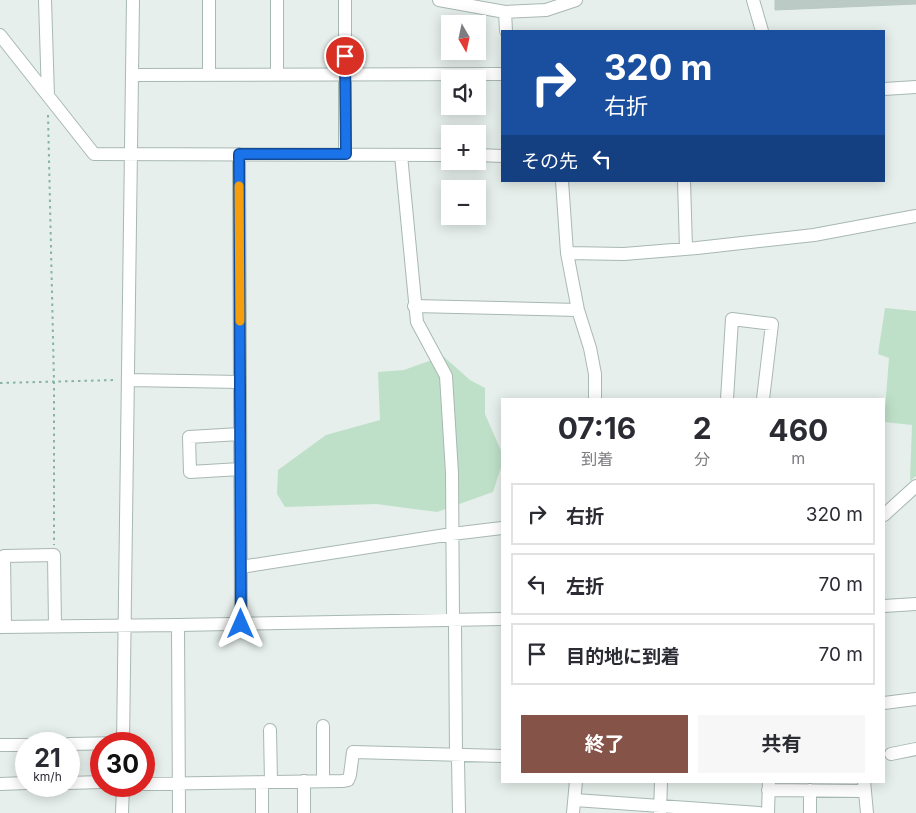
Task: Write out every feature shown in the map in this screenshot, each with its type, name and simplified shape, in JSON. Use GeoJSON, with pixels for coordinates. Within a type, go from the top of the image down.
{"type":"FeatureCollection","features":[{"type":"Feature","properties":{"kind":"street"},"geometry":{"type":"LineString","coordinates":[[46,0],[48,96]]}},
{"type":"Feature","properties":{"kind":"street"},"geometry":{"type":"LineString","coordinates":[[123,732],[133,0]]}},
{"type":"Feature","properties":{"kind":"street"},"geometry":{"type":"LineString","coordinates":[[209,0],[209,74]]}},
{"type":"Feature","properties":{"kind":"street"},"geometry":{"type":"LineString","coordinates":[[277,0],[277,74]]}},
{"type":"Feature","properties":{"kind":"street"},"geometry":{"type":"LineString","coordinates":[[345,0],[346,154]]}},
{"type":"Feature","properties":{"kind":"street"},"geometry":{"type":"LineString","coordinates":[[439,0],[506,12],[546,10],[576,0]]}},
{"type":"Feature","properties":{"kind":"street"},"geometry":{"type":"LineString","coordinates":[[753,0],[762,30]]}},
{"type":"Feature","properties":{"kind":"street"},"geometry":{"type":"LineString","coordinates":[[506,12],[506,30]]}},
{"type":"Feature","properties":{"kind":"street"},"geometry":{"type":"LineString","coordinates":[[0,35],[94,154],[441,155]]}},
{"type":"Feature","properties":{"kind":"street"},"geometry":{"type":"LineString","coordinates":[[132,75],[501,74]]}},
{"type":"Feature","properties":{"kind":"street"},"geometry":{"type":"LineString","coordinates":[[885,89],[916,88]]}},
{"type":"Feature","properties":{"kind":"street"},"geometry":{"type":"LineString","coordinates":[[239,154],[241,624]]}},
{"type":"Feature","properties":{"kind":"street"},"geometry":{"type":"LineString","coordinates":[[401,155],[417,322],[446,376],[452,473],[453,619],[455,625],[456,755],[458,760],[459,813]]}},
{"type":"Feature","properties":{"kind":"street"},"geometry":{"type":"LineString","coordinates":[[486,155],[501,156]]}},
{"type":"Feature","properties":{"kind":"street"},"geometry":{"type":"LineString","coordinates":[[562,182],[567,253],[578,310],[590,348],[595,374],[595,398]]}},
{"type":"Feature","properties":{"kind":"street"},"geometry":{"type":"LineString","coordinates":[[684,182],[686,248]]}},
{"type":"Feature","properties":{"kind":"street"},"geometry":{"type":"LineString","coordinates":[[567,253],[624,254],[814,235],[916,216]]}},
{"type":"Feature","properties":{"kind":"street"},"geometry":{"type":"LineString","coordinates":[[414,306],[578,310]]}},
{"type":"Feature","properties":{"kind":"street"},"geometry":{"type":"LineString","coordinates":[[727,398],[732,319],[772,324],[763,398]]}},
{"type":"Feature","properties":{"kind":"street"},"geometry":{"type":"LineString","coordinates":[[129,380],[240,382]]}},
{"type":"Feature","properties":{"kind":"street"},"geometry":{"type":"LineString","coordinates":[[240,434],[189,437],[190,472],[240,469]]}},
{"type":"Feature","properties":{"kind":"street"},"geometry":{"type":"LineString","coordinates":[[885,514],[916,486]]}},
{"type":"Feature","properties":{"kind":"street"},"geometry":{"type":"LineString","coordinates":[[241,568],[452,534],[501,528]]}},
{"type":"Feature","properties":{"kind":"street"},"geometry":{"type":"LineString","coordinates":[[55,626],[54,555],[4,556],[3,627],[501,619]]}},
{"type":"Feature","properties":{"kind":"street"},"geometry":{"type":"LineString","coordinates":[[885,606],[916,604]]}},
{"type":"Feature","properties":{"kind":"street"},"geometry":{"type":"LineString","coordinates":[[178,625],[179,813]]}},
{"type":"Feature","properties":{"kind":"street"},"geometry":{"type":"LineString","coordinates":[[885,703],[916,699]]}},
{"type":"Feature","properties":{"kind":"street"},"geometry":{"type":"LineString","coordinates":[[322,726],[323,781]]}},
{"type":"Feature","properties":{"kind":"street"},"geometry":{"type":"LineString","coordinates":[[262,813],[270,730]]}},
{"type":"Feature","properties":{"kind":"street"},"geometry":{"type":"LineString","coordinates":[[0,745],[15,745]]}},
{"type":"Feature","properties":{"kind":"street"},"geometry":{"type":"LineString","coordinates":[[890,754],[916,750]]}},
{"type":"Feature","properties":{"kind":"street"},"geometry":{"type":"LineString","coordinates":[[155,784],[348,780],[353,752],[501,756]]}},
{"type":"Feature","properties":{"kind":"street"},"geometry":{"type":"LineString","coordinates":[[304,781],[304,813]]}},
{"type":"Feature","properties":{"kind":"street"},"geometry":{"type":"LineString","coordinates":[[0,784],[15,783]]}},
{"type":"Feature","properties":{"kind":"street"},"geometry":{"type":"LineString","coordinates":[[576,783],[574,807],[759,813]]}},
{"type":"Feature","properties":{"kind":"street"},"geometry":{"type":"LineString","coordinates":[[660,810],[661,783]]}},
{"type":"Feature","properties":{"kind":"street"},"geometry":{"type":"LineString","coordinates":[[768,813],[768,786],[810,790],[864,786],[867,813]]}},
{"type":"Feature","properties":{"kind":"street"},"geometry":{"type":"LineString","coordinates":[[810,790],[810,813]]}},
{"type":"Feature","properties":{"kind":"street"},"geometry":{"type":"LineString","coordinates":[[122,813],[123,797]]}},
{"type":"Feature","properties":{"kind":"path"},"geometry":{"type":"LineString","coordinates":[[48,116],[54,382],[54,555]]}},
{"type":"Feature","properties":{"kind":"path"},"geometry":{"type":"LineString","coordinates":[[0,383],[129,380]]}},
{"type":"Feature","properties":{"kind":"green space"},"geometry":{"type":"Polygon","coordinates":[[[885,308],[916,311],[916,476],[910,481],[912,425],[885,422],[889,358],[878,354],[885,308]]]}},
{"type":"Feature","properties":{"kind":"green space"},"geometry":{"type":"Polygon","coordinates":[[[443,356],[470,380],[485,388],[485,414],[501,451],[501,467],[493,492],[437,512],[376,504],[285,507],[277,494],[278,470],[326,435],[380,420],[378,372],[404,370],[443,356]]]}},
{"type":"Feature","properties":{"kind":"building"},"geometry":{"type":"Polygon","coordinates":[[[775,0],[916,0],[916,4],[775,10],[775,0]]]}},
{"type":"Feature","properties":{"kind":"slow traffic"},"geometry":{"type":"LineString","coordinates":[[239,186],[240,321]]}},
{"type":"Feature","properties":{"kind":"route"},"geometry":{"type":"LineString","coordinates":[[241,624],[239,154],[346,154],[345,56]]}}]}
